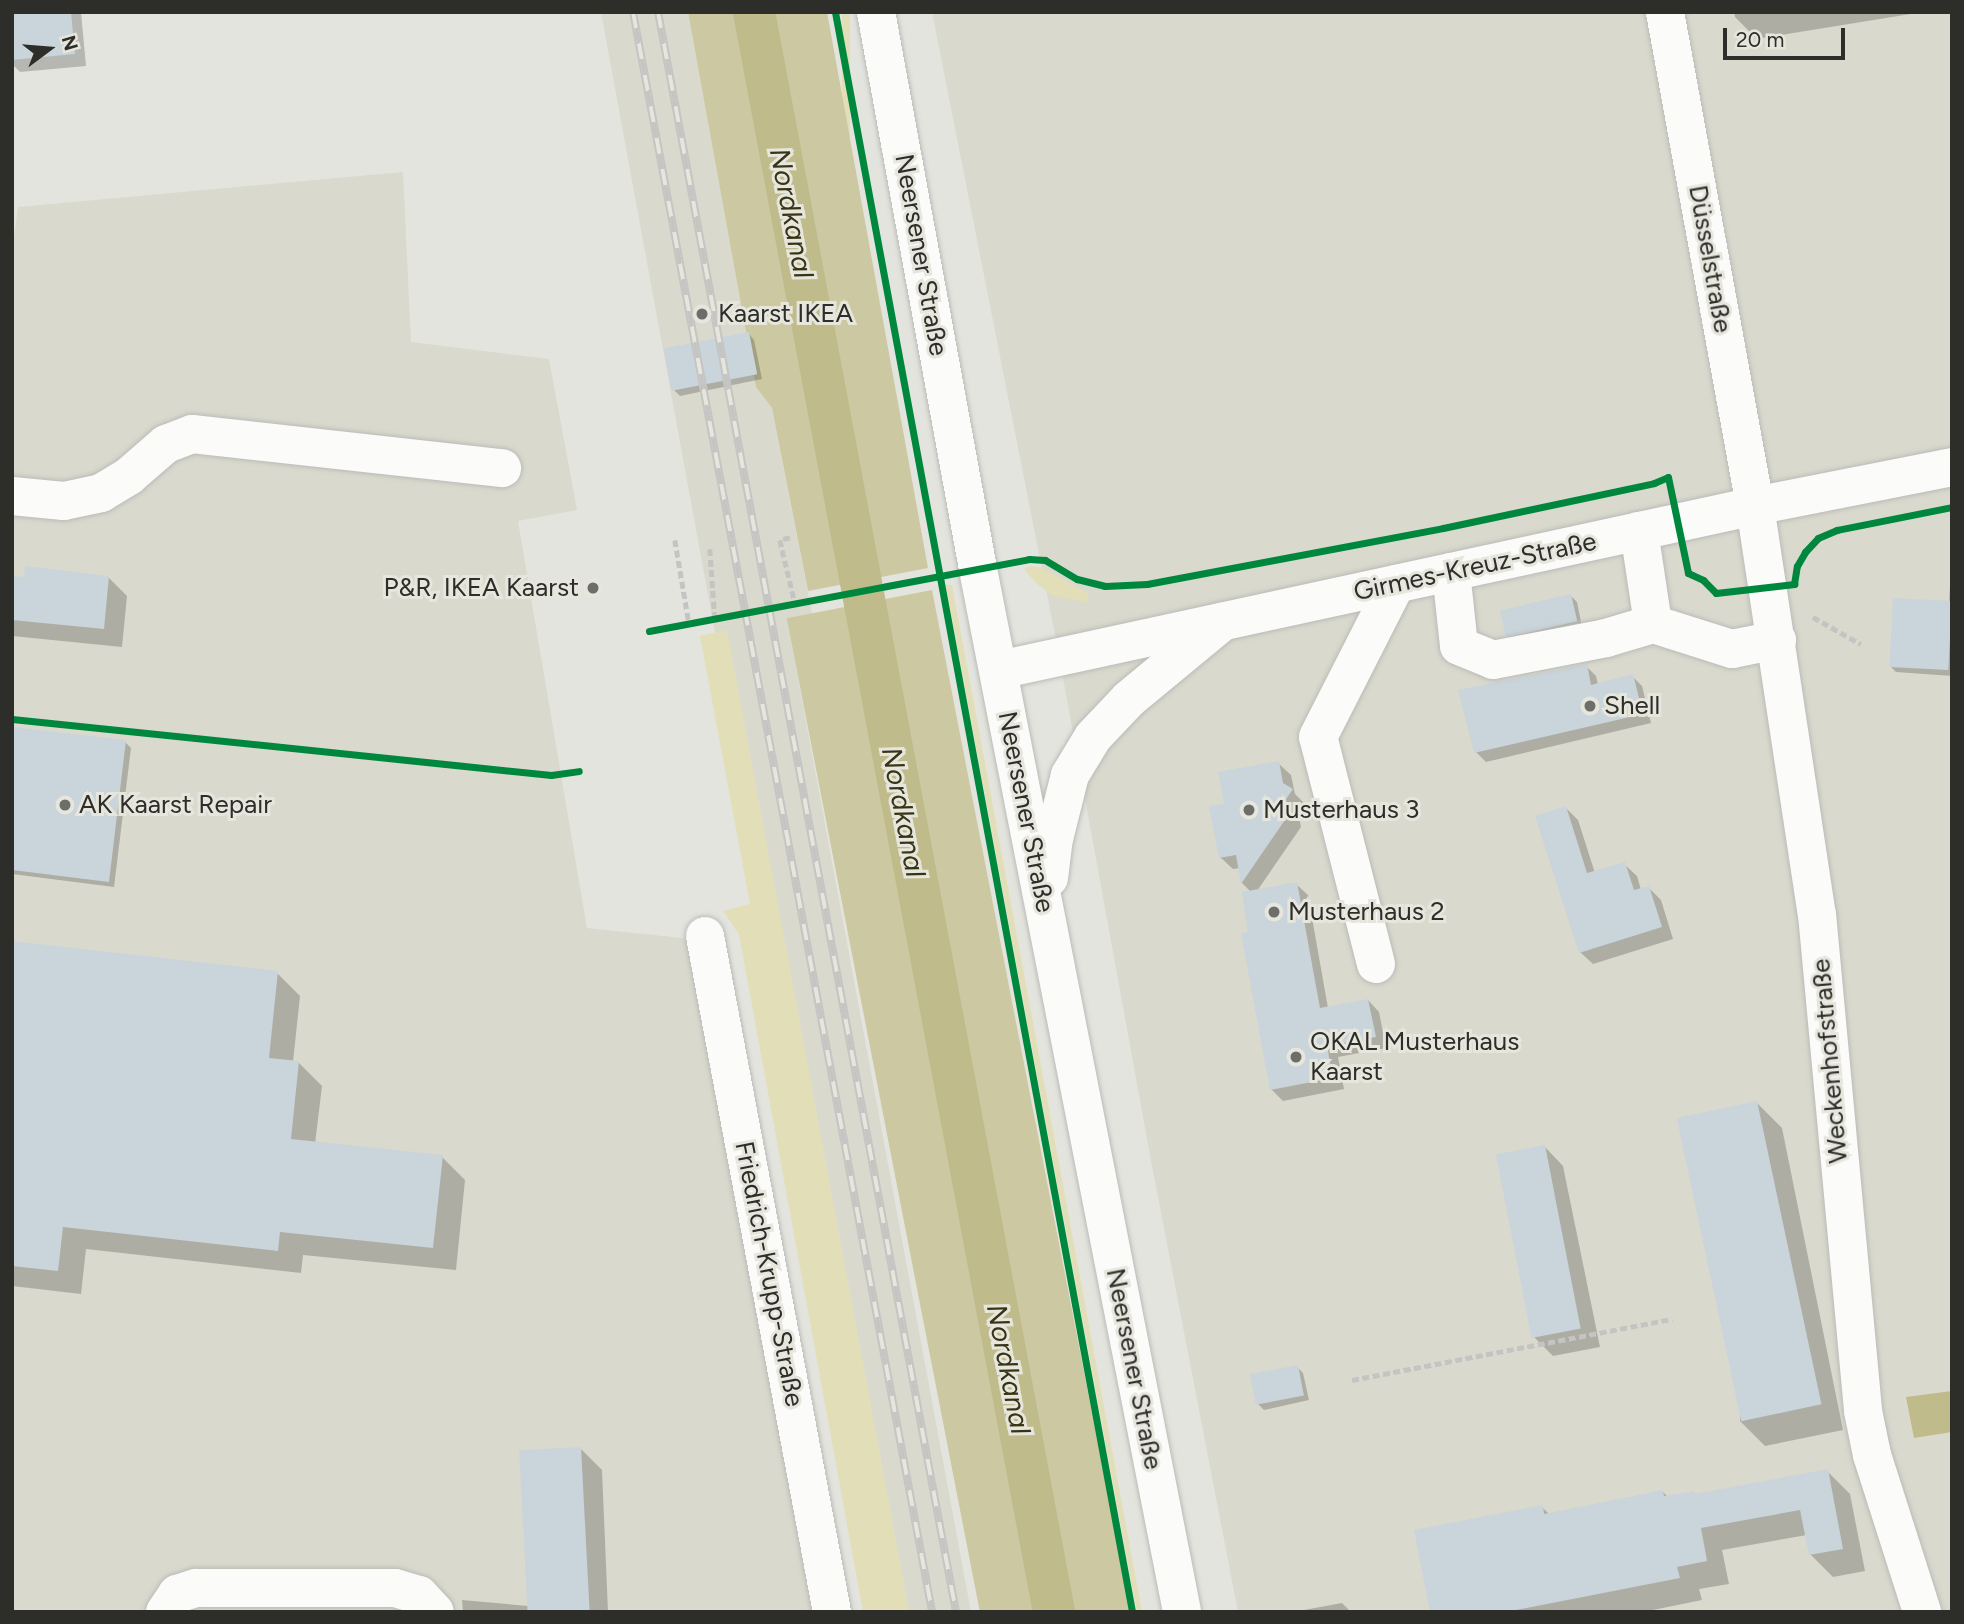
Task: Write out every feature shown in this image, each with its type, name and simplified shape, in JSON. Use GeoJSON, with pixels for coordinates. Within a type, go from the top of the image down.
{"type":"FeatureCollection","features":[{"type":"Feature","properties":{"kind":"street","name":"Neersener Straße"},"geometry":{"type":"LineString","coordinates":[[876,12],[999,670],[1182,1612]]}},
{"type":"Feature","properties":{"kind":"street","name":"Düsselstraße"},"geometry":{"type":"LineString","coordinates":[[1665,12],[1755,506]]}},
{"type":"Feature","properties":{"kind":"street"},"geometry":{"type":"LineString","coordinates":[[12,496],[64,501],[101,493],[129,476],[166,444],[192,433],[502,468]]}},
{"type":"Feature","properties":{"kind":"street","name":"Girmes-Kreuz-Straße"},"geometry":{"type":"LineString","coordinates":[[999,670],[1755,506],[1952,467]]}},
{"type":"Feature","properties":{"kind":"street","name":"Weckenhofstraße"},"geometry":{"type":"LineString","coordinates":[[1755,506],[1817,914],[1863,1411],[1888,1508],[1922,1612]]}},
{"type":"Feature","properties":{"kind":"street"},"geometry":{"type":"LineString","coordinates":[[1639,531],[1653,624]]}},
{"type":"Feature","properties":{"kind":"street"},"geometry":{"type":"LineString","coordinates":[[1451,572],[1459,646],[1493,660],[1606,638],[1653,624],[1732,649],[1777,640]]}},
{"type":"Feature","properties":{"kind":"street"},"geometry":{"type":"LineString","coordinates":[[1376,964],[1318,737],[1396,584]]}},
{"type":"Feature","properties":{"kind":"street"},"geometry":{"type":"LineString","coordinates":[[1045,908],[1054,839],[1070,775],[1093,737],[1129,699],[1222,622]]}},
{"type":"Feature","properties":{"kind":"street","name":"Friedrich-Krupp-Straße"},"geometry":{"type":"LineString","coordinates":[[705,936],[832,1612]]}},
{"type":"Feature","properties":{"kind":"street"},"geometry":{"type":"LineString","coordinates":[[165,1612],[177,1594],[196,1588],[395,1588],[419,1595],[435,1612]]}},
{"type":"Feature","properties":{"kind":"path"},"geometry":{"type":"LineString","coordinates":[[790,538],[780,540],[795,603]]}},
{"type":"Feature","properties":{"kind":"path"},"geometry":{"type":"LineString","coordinates":[[675,540],[689,623]]}},
{"type":"Feature","properties":{"kind":"path"},"geometry":{"type":"LineString","coordinates":[[710,549],[715,618]]}},
{"type":"Feature","properties":{"kind":"path"},"geometry":{"type":"LineString","coordinates":[[1805,613],[1861,644]]}},
{"type":"Feature","properties":{"kind":"path"},"geometry":{"type":"LineString","coordinates":[[1352,1380],[1672,1319]]}},
{"type":"Feature","properties":{"kind":"shaded area"},"geometry":{"type":"Polygon","coordinates":[[[601,12],[688,12],[756,387],[772,408],[812,614],[787,619],[971,1612],[909,1612],[727,631],[715,633],[601,12]]]}},
{"type":"Feature","properties":{"kind":"shaded area"},"geometry":{"type":"Polygon","coordinates":[[[688,12],[827,12],[928,568],[808,591],[772,408],[756,387],[688,12]]]}},
{"type":"Feature","properties":{"kind":"shaded area"},"geometry":{"type":"Polygon","coordinates":[[[842,12],[850,12],[850,565],[842,565],[842,12]]]}},
{"type":"Feature","properties":{"kind":"shaded area"},"geometry":{"type":"Polygon","coordinates":[[[932,12],[1952,12],[1952,1612],[1238,1612],[1152,1166],[1057,645],[932,12]]]}},
{"type":"Feature","properties":{"kind":"shaded area"},"geometry":{"type":"Polygon","coordinates":[[[403,172],[411,342],[549,359],[577,510],[518,521],[587,928],[692,939],[819,1612],[12,1612],[12,252],[18,207],[403,172]]]}},
{"type":"Feature","properties":{"kind":"shaded area"},"geometry":{"type":"Polygon","coordinates":[[[1031,566],[1040,567],[1084,591],[1088,594],[1088,603],[1052,595],[1024,569],[1031,566]]]}},
{"type":"Feature","properties":{"kind":"shaded area"},"geometry":{"type":"Polygon","coordinates":[[[946,585],[952,585],[1142,1612],[1137,1612],[946,585]]]}},
{"type":"Feature","properties":{"kind":"shaded area"},"geometry":{"type":"Polygon","coordinates":[[[932,590],[1130,1611],[980,1612],[787,618],[932,590]]]}},
{"type":"Feature","properties":{"kind":"shaded area"},"geometry":{"type":"Polygon","coordinates":[[[727,630],[909,1612],[863,1612],[739,934],[723,911],[750,904],[700,636],[727,630]]]}},
{"type":"Feature","properties":{"kind":"shaded area"},"geometry":{"type":"Polygon","coordinates":[[[1952,1391],[1952,1432],[1914,1438],[1906,1397],[1952,1391]]]}},
{"type":"Feature","properties":{"kind":"building"},"geometry":{"type":"Polygon","coordinates":[[[12,12],[71,12],[75,54],[12,60],[12,12]]]}},
{"type":"Feature","properties":{"kind":"building"},"geometry":{"type":"Polygon","coordinates":[[[749,332],[757,374],[672,391],[664,349],[749,332]]]}},
{"type":"Feature","properties":{"kind":"building"},"geometry":{"type":"Polygon","coordinates":[[[25,566],[109,576],[104,629],[12,620],[12,576],[24,577],[25,566]]]}},
{"type":"Feature","properties":{"kind":"building"},"geometry":{"type":"Polygon","coordinates":[[[1571,594],[1577,621],[1506,638],[1500,610],[1571,594]]]}},
{"type":"Feature","properties":{"kind":"building"},"geometry":{"type":"Polygon","coordinates":[[[1893,598],[1952,601],[1948,670],[1889,667],[1893,598]]]}},
{"type":"Feature","properties":{"kind":"building"},"geometry":{"type":"Polygon","coordinates":[[[1587,664],[1591,685],[1633,674],[1643,714],[1474,753],[1458,690],[1587,664]]]}},
{"type":"Feature","properties":{"kind":"building","name":"AK Kaarst Repair"},"geometry":{"type":"Polygon","coordinates":[[[12,727],[126,740],[109,882],[12,870],[12,727]]]}},
{"type":"Feature","properties":{"kind":"building","name":"Musterhaus 3"},"geometry":{"type":"Polygon","coordinates":[[[1279,761],[1283,783],[1293,789],[1286,799],[1289,814],[1241,884],[1236,855],[1219,858],[1209,806],[1224,804],[1218,772],[1279,761]]]}},
{"type":"Feature","properties":{"kind":"building"},"geometry":{"type":"Polygon","coordinates":[[[1566,806],[1587,873],[1625,862],[1634,890],[1649,886],[1662,927],[1579,953],[1535,816],[1566,806]]]}},
{"type":"Feature","properties":{"kind":"building"},"geometry":{"type":"Polygon","coordinates":[[[1297,882],[1320,1008],[1368,999],[1376,1037],[1327,1046],[1333,1078],[1270,1090],[1241,933],[1248,932],[1242,892],[1297,882]]]}},
{"type":"Feature","properties":{"kind":"building"},"geometry":{"type":"Polygon","coordinates":[[[12,941],[278,971],[269,1058],[299,1061],[291,1139],[443,1155],[433,1248],[280,1232],[278,1251],[63,1227],[58,1271],[12,1266],[12,941]]]}},
{"type":"Feature","properties":{"kind":"building"},"geometry":{"type":"Polygon","coordinates":[[[1757,1101],[1821,1404],[1741,1421],[1677,1118],[1757,1101]]]}},
{"type":"Feature","properties":{"kind":"building"},"geometry":{"type":"Polygon","coordinates":[[[1545,1145],[1581,1329],[1532,1338],[1496,1155],[1545,1145]]]}},
{"type":"Feature","properties":{"kind":"building"},"geometry":{"type":"Polygon","coordinates":[[[1298,1365],[1304,1395],[1256,1405],[1250,1374],[1298,1365]]]}},
{"type":"Feature","properties":{"kind":"building"},"geometry":{"type":"Polygon","coordinates":[[[581,1447],[590,1612],[528,1612],[519,1450],[581,1447]]]}},
{"type":"Feature","properties":{"kind":"building"},"geometry":{"type":"Polygon","coordinates":[[[1828,1469],[1843,1549],[1809,1555],[1800,1510],[1701,1528],[1707,1561],[1677,1567],[1680,1578],[1506,1612],[1430,1612],[1414,1530],[1543,1505],[1544,1514],[1663,1490],[1664,1496],[1694,1491],[1694,1494],[1828,1469]]]}},
{"type":"Feature","properties":{"kind":"waterway","name":"Nordkanal"},"geometry":{"type":"LineString","coordinates":[[754,12],[1054,1612]]}},
{"type":"Feature","properties":{"kind":"railway"},"geometry":{"type":"LineString","coordinates":[[633,12],[932,1612]]}},
{"type":"Feature","properties":{"kind":"railway"},"geometry":{"type":"LineString","coordinates":[[658,12],[956,1612]]}},
{"type":"Feature","properties":{"kind":"cycle path"},"geometry":{"type":"LineString","coordinates":[[835,12],[1132,1612]]}},
{"type":"Feature","properties":{"kind":"cycle path"},"geometry":{"type":"LineString","coordinates":[[649,631],[1029,559],[1045,560],[1077,579],[1105,586],[1147,584],[1443,528],[1654,483],[1668,477],[1688,573],[1703,580],[1716,593],[1794,584],[1797,566],[1818,538],[1837,530],[1952,507]]}},
{"type":"Feature","properties":{"kind":"cycle path"},"geometry":{"type":"LineString","coordinates":[[12,719],[551,775],[579,771]]}},
{"type":"Feature","properties":{"kind":"place","name":"Kaarst IKEA"},"geometry":{"type":"Point","coordinates":[702,314]}},
{"type":"Feature","properties":{"kind":"place","name":"P&R, IKEA Kaarst"},"geometry":{"type":"Point","coordinates":[593,588]}},
{"type":"Feature","properties":{"kind":"place","name":"Shell"},"geometry":{"type":"Point","coordinates":[1590,706]}},
{"type":"Feature","properties":{"kind":"place","name":"AK Kaarst Repair"},"geometry":{"type":"Point","coordinates":[65,805]}},
{"type":"Feature","properties":{"kind":"place","name":"Musterhaus 3"},"geometry":{"type":"Point","coordinates":[1249,810]}},
{"type":"Feature","properties":{"kind":"place","name":"Musterhaus 2"},"geometry":{"type":"Point","coordinates":[1274,912]}},
{"type":"Feature","properties":{"kind":"place","name":"OKAL Musterhaus Kaarst"},"geometry":{"type":"Point","coordinates":[1296,1057]}}]}
